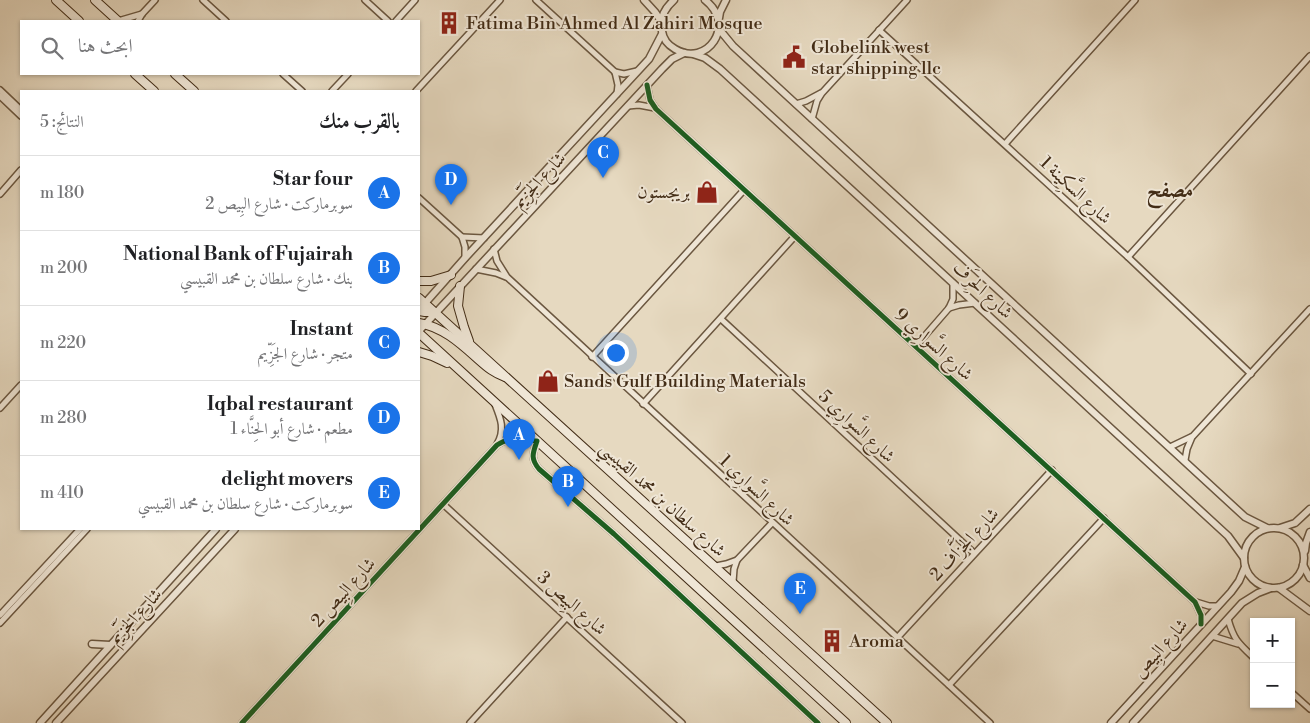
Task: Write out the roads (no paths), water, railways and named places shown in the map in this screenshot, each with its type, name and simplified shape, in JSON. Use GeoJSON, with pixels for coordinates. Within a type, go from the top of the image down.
{"type":"FeatureCollection","features":[{"type":"Feature","properties":{"kind":"main road"},"geometry":{"type":"LineString","coordinates":[[56,0],[78,20]]}},
{"type":"Feature","properties":{"kind":"main road"},"geometry":{"type":"LineString","coordinates":[[95,0],[117,20]]}},
{"type":"Feature","properties":{"kind":"main road"},"geometry":{"type":"LineString","coordinates":[[137,75],[153,90]]}},
{"type":"Feature","properties":{"kind":"main road"},"geometry":{"type":"LineString","coordinates":[[176,75],[193,90]]}},
{"type":"Feature","properties":{"kind":"main road"},"geometry":{"type":"LineString","coordinates":[[420,281],[451,275]]}},
{"type":"Feature","properties":{"kind":"main road"},"geometry":{"type":"LineString","coordinates":[[460,286],[458,306],[470,343]]}},
{"type":"Feature","properties":{"kind":"main road","name":"شارع سلطان بن محمد القبيسي"},"geometry":{"type":"LineString","coordinates":[[420,299],[887,723]]}},
{"type":"Feature","properties":{"kind":"main road"},"geometry":{"type":"LineString","coordinates":[[420,311],[436,312]]}},
{"type":"Feature","properties":{"kind":"main road"},"geometry":{"type":"LineString","coordinates":[[422,323],[434,326],[445,333],[495,374],[509,379]]}},
{"type":"Feature","properties":{"kind":"main road"},"geometry":{"type":"LineString","coordinates":[[420,333],[846,723]]}},
{"type":"Feature","properties":{"kind":"main road"},"geometry":{"type":"LineString","coordinates":[[420,352],[456,367]]}},
{"type":"Feature","properties":{"kind":"street"},"geometry":{"type":"LineString","coordinates":[[139,20],[155,0]]}},
{"type":"Feature","properties":{"kind":"street"},"geometry":{"type":"LineString","coordinates":[[203,0],[225,20]]}},
{"type":"Feature","properties":{"kind":"street"},"geometry":{"type":"LineString","coordinates":[[365,0],[387,20]]}},
{"type":"Feature","properties":{"kind":"street"},"geometry":{"type":"LineString","coordinates":[[397,20],[415,0]]}},
{"type":"Feature","properties":{"kind":"street"},"geometry":{"type":"LineString","coordinates":[[417,90],[500,0]]}},
{"type":"Feature","properties":{"kind":"street"},"geometry":{"type":"LineString","coordinates":[[536,0],[615,72],[624,74],[638,71]]}},
{"type":"Feature","properties":{"kind":"street"},"geometry":{"type":"LineString","coordinates":[[644,0],[661,21]]}},
{"type":"Feature","properties":{"kind":"street"},"geometry":{"type":"LineString","coordinates":[[674,0],[663,13],[661,21],[662,34],[671,47],[677,51],[693,54],[710,46],[717,35],[720,12],[726,0]]}},
{"type":"Feature","properties":{"kind":"street","name":"شارع الحِرَف"},"geometry":{"type":"LineString","coordinates":[[705,0],[715,10],[719,25],[733,46],[1245,517],[1267,528]]}},
{"type":"Feature","properties":{"kind":"street"},"geometry":{"type":"LineString","coordinates":[[812,119],[817,101],[822,93],[907,0]]}},
{"type":"Feature","properties":{"kind":"street"},"geometry":{"type":"LineString","coordinates":[[1005,144],[1135,0]]}},
{"type":"Feature","properties":{"kind":"street"},"geometry":{"type":"LineString","coordinates":[[121,20],[142,14]]}},
{"type":"Feature","properties":{"kind":"street","name":"شارع السَّكِينة 1"},"geometry":{"type":"LineString","coordinates":[[879,30],[1128,257],[1251,374]]}},
{"type":"Feature","properties":{"kind":"street","name":"شارع الجَزِّيم"},"geometry":{"type":"LineString","coordinates":[[420,310],[465,258],[638,71],[648,59],[662,34]]}},
{"type":"Feature","properties":{"kind":"street","name":"شارع الجَزِّيم"},"geometry":{"type":"LineString","coordinates":[[422,323],[436,312],[672,59],[684,53]]}},
{"type":"Feature","properties":{"kind":"street","name":"شارع الحِرَف"},"geometry":{"type":"LineString","coordinates":[[693,54],[705,58],[720,69],[953,282],[1228,536],[1244,558]]}},
{"type":"Feature","properties":{"kind":"street"},"geometry":{"type":"LineString","coordinates":[[1128,257],[1310,56]]}},
{"type":"Feature","properties":{"kind":"street"},"geometry":{"type":"LineString","coordinates":[[615,72],[618,85],[617,94]]}},
{"type":"Feature","properties":{"kind":"street"},"geometry":{"type":"LineString","coordinates":[[284,75],[301,90]]}},
{"type":"Feature","properties":{"kind":"street"},"geometry":{"type":"LineString","coordinates":[[333,90],[347,75]]}},
{"type":"Feature","properties":{"kind":"street","name":"شارع السَّوارِي 9"},"geometry":{"type":"LineString","coordinates":[[647,85],[648,95],[656,108],[1196,602]]}},
{"type":"Feature","properties":{"kind":"street"},"geometry":{"type":"LineString","coordinates":[[0,90],[20,109]]}},
{"type":"Feature","properties":{"kind":"street"},"geometry":{"type":"LineString","coordinates":[[796,104],[822,93]]}},
{"type":"Feature","properties":{"kind":"street"},"geometry":{"type":"LineString","coordinates":[[0,96],[20,115]]}},
{"type":"Feature","properties":{"kind":"street"},"geometry":{"type":"LineString","coordinates":[[628,106],[639,105],[656,108]]}},
{"type":"Feature","properties":{"kind":"street"},"geometry":{"type":"LineString","coordinates":[[0,194],[20,171]]}},
{"type":"Feature","properties":{"kind":"street"},"geometry":{"type":"LineString","coordinates":[[592,357],[744,190]]}},
{"type":"Feature","properties":{"kind":"street"},"geometry":{"type":"LineString","coordinates":[[420,199],[462,237],[465,247],[465,258]]}},
{"type":"Feature","properties":{"kind":"street"},"geometry":{"type":"LineString","coordinates":[[643,404],[795,236]]}},
{"type":"Feature","properties":{"kind":"street"},"geometry":{"type":"LineString","coordinates":[[462,237],[484,238]]}},
{"type":"Feature","properties":{"kind":"street","name":"شارع السَّوارِي 1"},"geometry":{"type":"LineString","coordinates":[[494,250],[497,262],[506,277],[990,723]]}},
{"type":"Feature","properties":{"kind":"street","name":"شارع السَّوارِي 1"},"geometry":{"type":"LineString","coordinates":[[476,269],[506,277]]}},
{"type":"Feature","properties":{"kind":"street"},"geometry":{"type":"LineString","coordinates":[[916,346],[949,308],[953,299],[953,282]]}},
{"type":"Feature","properties":{"kind":"street"},"geometry":{"type":"LineString","coordinates":[[949,308],[966,303],[975,303]]}},
{"type":"Feature","properties":{"kind":"street"},"geometry":{"type":"LineString","coordinates":[[1184,460],[1193,436],[1310,309]]}},
{"type":"Feature","properties":{"kind":"street","name":"شارع السَّوارِي 5"},"geometry":{"type":"LineString","coordinates":[[720,319],[974,553]]}},
{"type":"Feature","properties":{"kind":"street"},"geometry":{"type":"LineString","coordinates":[[0,408],[20,386]]}},
{"type":"Feature","properties":{"kind":"street"},"geometry":{"type":"LineString","coordinates":[[494,401],[502,425],[501,435],[497,444]]}},
{"type":"Feature","properties":{"kind":"street"},"geometry":{"type":"LineString","coordinates":[[1170,447],[1193,436]]}},
{"type":"Feature","properties":{"kind":"street"},"geometry":{"type":"LineString","coordinates":[[497,444],[511,438],[537,441],[533,455],[534,463],[614,534],[818,723]]}},
{"type":"Feature","properties":{"kind":"street","name":"شارع البِيص 2"},"geometry":{"type":"LineString","coordinates":[[420,529],[497,444]]}},
{"type":"Feature","properties":{"kind":"street","name":"شارع الجَزَّاف 2"},"geometry":{"type":"LineString","coordinates":[[897,638],[1052,470]]}},
{"type":"Feature","properties":{"kind":"street","name":"شارع البِيص 3"},"geometry":{"type":"LineString","coordinates":[[443,504],[682,723]]}},
{"type":"Feature","properties":{"kind":"street"},"geometry":{"type":"LineString","coordinates":[[1310,509],[1295,523],[1280,528],[1267,528],[1250,538],[1245,548],[1244,558],[1245,567],[1249,575],[1262,586],[1279,588],[1288,585],[1300,574],[1310,532]]}},
{"type":"Feature","properties":{"kind":"street"},"geometry":{"type":"LineString","coordinates":[[949,685],[1104,518]]}},
{"type":"Feature","properties":{"kind":"street"},"geometry":{"type":"LineString","coordinates":[[733,582],[737,560],[772,523]]}},
{"type":"Feature","properties":{"kind":"street"},"geometry":{"type":"LineString","coordinates":[[1280,528],[1289,531],[1297,537],[1305,555]]}},
{"type":"Feature","properties":{"kind":"street"},"geometry":{"type":"LineString","coordinates":[[0,623],[79,530]]}},
{"type":"Feature","properties":{"kind":"street"},"geometry":{"type":"LineString","coordinates":[[0,615],[86,530]]}},
{"type":"Feature","properties":{"kind":"street","name":"شارع الجَزِّيم"},"geometry":{"type":"LineString","coordinates":[[40,723],[215,530]]}},
{"type":"Feature","properties":{"kind":"street","name":"شارع الجَزِّيم"},"geometry":{"type":"LineString","coordinates":[[56,723],[234,530]]}},
{"type":"Feature","properties":{"kind":"street","name":"شارع البِيص 2"},"geometry":{"type":"LineString","coordinates":[[242,723],[419,530]]}},
{"type":"Feature","properties":{"kind":"street"},"geometry":{"type":"LineString","coordinates":[[716,566],[737,560]]}},
{"type":"Feature","properties":{"kind":"street"},"geometry":{"type":"LineString","coordinates":[[1303,566],[1310,578]]}},
{"type":"Feature","properties":{"kind":"street","name":"شارع البِيص"},"geometry":{"type":"LineString","coordinates":[[1111,723],[1235,587],[1245,567]]}},
{"type":"Feature","properties":{"kind":"street","name":"شارع البِيص"},"geometry":{"type":"LineString","coordinates":[[1133,723],[1242,603],[1258,593],[1271,588]]}},
{"type":"Feature","properties":{"kind":"street"},"geometry":{"type":"LineString","coordinates":[[1279,588],[1310,611]]}},
{"type":"Feature","properties":{"kind":"street"},"geometry":{"type":"LineString","coordinates":[[1196,602],[1209,606],[1218,606]]}},
{"type":"Feature","properties":{"kind":"street"},"geometry":{"type":"LineString","coordinates":[[1196,602],[1201,615],[1201,624]]}},
{"type":"Feature","properties":{"kind":"street"},"geometry":{"type":"LineString","coordinates":[[470,723],[567,617]]}},
{"type":"Feature","properties":{"kind":"street"},"geometry":{"type":"LineString","coordinates":[[1228,619],[1231,630],[1239,644],[1250,654]]}},
{"type":"Feature","properties":{"kind":"street"},"geometry":{"type":"LineString","coordinates":[[1212,636],[1239,644]]}},
{"type":"Feature","properties":{"kind":"street"},"geometry":{"type":"LineString","coordinates":[[92,644],[110,645]]}},
{"type":"Feature","properties":{"kind":"street"},"geometry":{"type":"LineString","coordinates":[[1295,696],[1310,709]]}},
{"type":"Feature","properties":{"kind":"place","name":"Fatima Bin Ahmed Al Zahiri Mosque"},"geometry":{"type":"Point","coordinates":[449,23]}},
{"type":"Feature","properties":{"kind":"place","name":"Globelink west star shipping llc"},"geometry":{"type":"Point","coordinates":[794,57]}},
{"type":"Feature","properties":{"kind":"place","name":"Instant"},"geometry":{"type":"Point","coordinates":[603,178]}},
{"type":"Feature","properties":{"kind":"place","name":"بريجستون"},"geometry":{"type":"Point","coordinates":[707,192]}},
{"type":"Feature","properties":{"kind":"place","name":"Iqbal restaurant"},"geometry":{"type":"Point","coordinates":[451,205]}},
{"type":"Feature","properties":{"kind":"place","name":"Sands Gulf Building Materials"},"geometry":{"type":"Point","coordinates":[548,381]}},
{"type":"Feature","properties":{"kind":"place","name":"Star four"},"geometry":{"type":"Point","coordinates":[519,460]}},
{"type":"Feature","properties":{"kind":"place","name":"National Bank of Fujairah"},"geometry":{"type":"Point","coordinates":[568,507]}},
{"type":"Feature","properties":{"kind":"place","name":"delight movers"},"geometry":{"type":"Point","coordinates":[800,614]}},
{"type":"Feature","properties":{"kind":"place","name":"Aroma"},"geometry":{"type":"Point","coordinates":[832,641]}},
{"type":"Feature","properties":{"kind":"district","name":"مصفح"},"geometry":{"type":"Point","coordinates":[1170,189]}}]}
